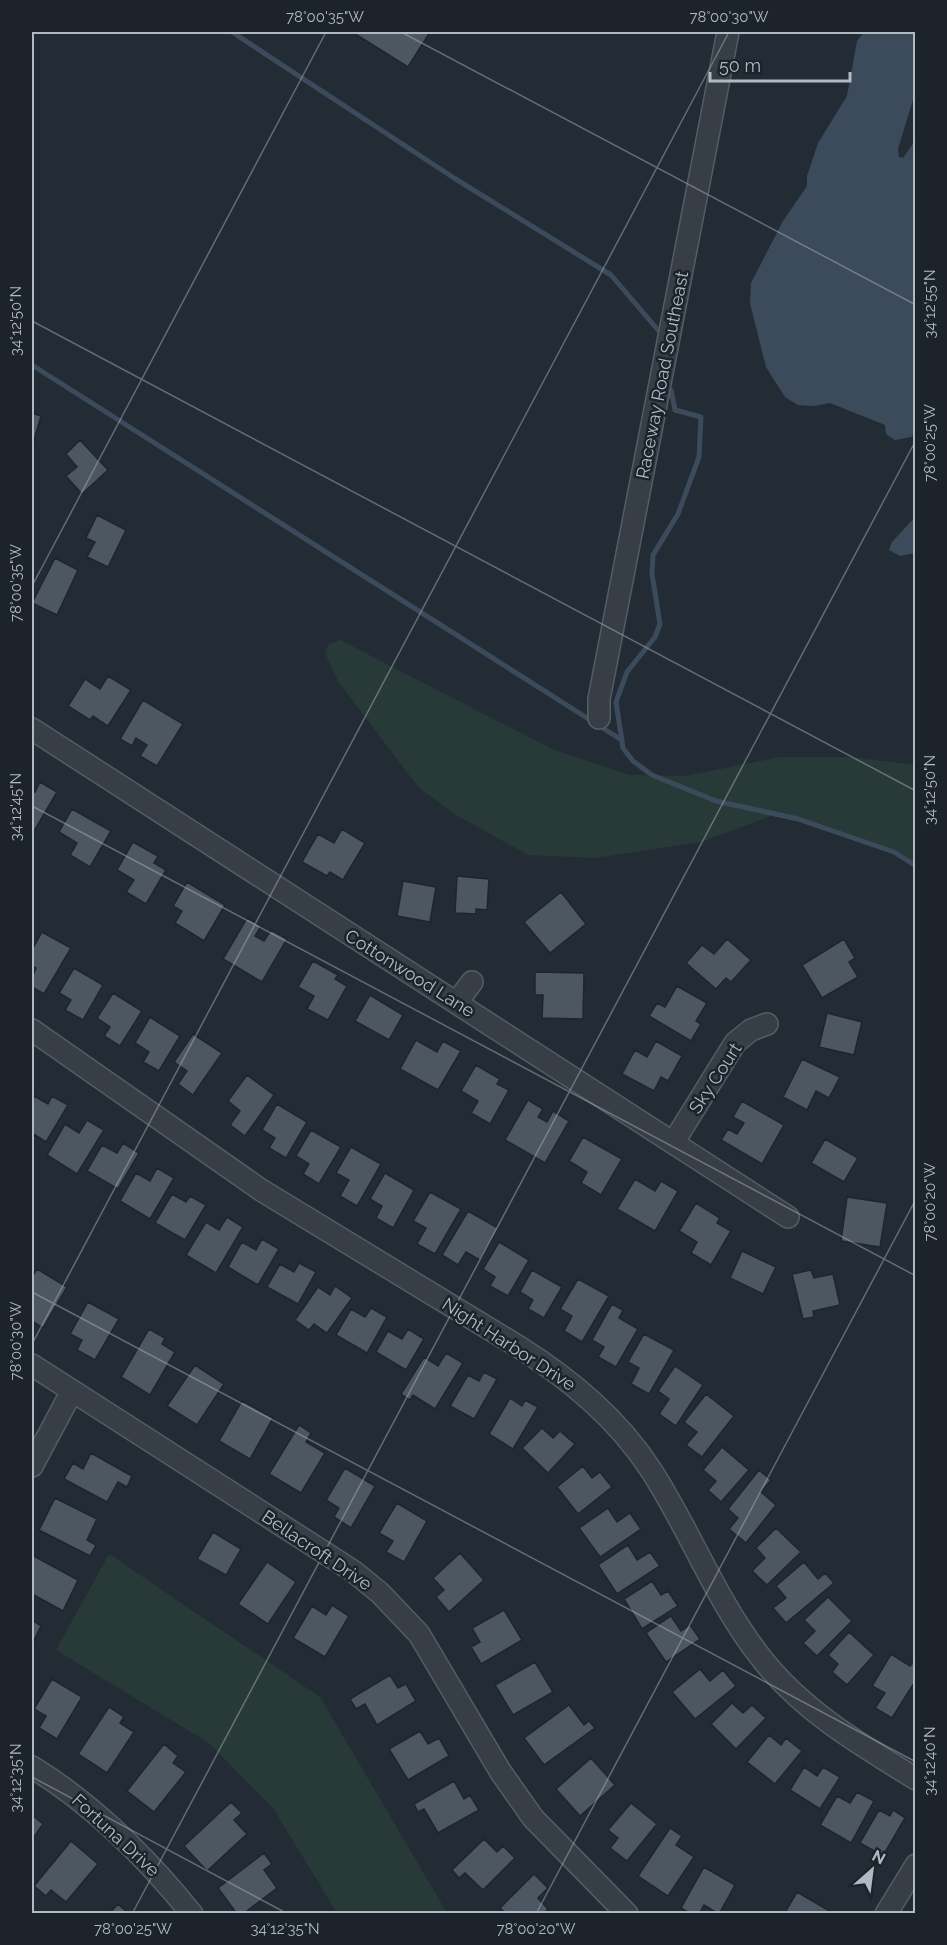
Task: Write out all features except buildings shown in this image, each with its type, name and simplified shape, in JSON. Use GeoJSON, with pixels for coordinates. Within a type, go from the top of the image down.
{"type":"FeatureCollection","features":[{"type":"Feature","properties":{"kind":"street","name":"Raceway Road Southeast"},"geometry":{"type":"LineString","coordinates":[[599,718],[599,699],[728,32]]}},
{"type":"Feature","properties":{"kind":"street","name":"Cottonwood Lane"},"geometry":{"type":"LineString","coordinates":[[32,729],[788,1217]]}},
{"type":"Feature","properties":{"kind":"street"},"geometry":{"type":"LineString","coordinates":[[457,1002],[472,982]]}},
{"type":"Feature","properties":{"kind":"street","name":"Sky Court"},"geometry":{"type":"LineString","coordinates":[[673,1143],[735,1043],[752,1030],[767,1024]]}},
{"type":"Feature","properties":{"kind":"street","name":"Night Harbor Drive"},"geometry":{"type":"LineString","coordinates":[[32,1030],[261,1190],[519,1347],[583,1392],[630,1442],[651,1470],[686,1530],[713,1586],[735,1624],[762,1660],[817,1714],[843,1734],[915,1779]]}},
{"type":"Feature","properties":{"kind":"street","name":"Bellacroft Drive"},"geometry":{"type":"LineString","coordinates":[[32,1365],[353,1571],[380,1593],[403,1615],[426,1643],[522,1804],[603,1906],[627,1914]]}},
{"type":"Feature","properties":{"kind":"street"},"geometry":{"type":"LineString","coordinates":[[32,1466],[72,1391]]}},
{"type":"Feature","properties":{"kind":"street","name":"Fortuna Drive"},"geometry":{"type":"LineString","coordinates":[[32,1767],[68,1791],[131,1845],[192,1914]]}},
{"type":"Feature","properties":{"kind":"street"},"geometry":{"type":"LineString","coordinates":[[886,1914],[915,1865]]}},
{"type":"Feature","properties":{"kind":"shaded area"},"geometry":{"type":"Polygon","coordinates":[[[340,640],[554,750],[630,775],[685,776],[781,757],[849,757],[915,765],[915,866],[894,852],[776,814],[701,842],[595,858],[528,855],[458,816],[419,788],[338,681],[325,653],[328,645],[340,640]]]}},
{"type":"Feature","properties":{"kind":"shaded area"},"geometry":{"type":"Polygon","coordinates":[[[109,1554],[320,1697],[447,1913],[337,1913],[273,1808],[209,1743],[56,1650],[109,1554]]]}},
{"type":"Feature","properties":{"kind":"water"},"geometry":{"type":"Polygon","coordinates":[[[864,32],[915,32],[915,93],[898,149],[899,157],[903,158],[915,141],[915,433],[911,437],[895,440],[886,434],[885,425],[830,403],[814,406],[798,405],[785,397],[766,367],[750,303],[751,283],[783,221],[807,186],[807,176],[818,143],[847,96],[857,41],[864,32]]]}},
{"type":"Feature","properties":{"kind":"water"},"geometry":{"type":"Polygon","coordinates":[[[915,517],[915,553],[900,556],[889,550],[892,542],[915,517]]]}},
{"type":"Feature","properties":{"kind":"waterway"},"geometry":{"type":"LineString","coordinates":[[232,32],[454,178],[611,275],[658,330]]}},
{"type":"Feature","properties":{"kind":"waterway"},"geometry":{"type":"LineString","coordinates":[[32,365],[620,739]]}},
{"type":"Feature","properties":{"kind":"waterway"},"geometry":{"type":"LineString","coordinates":[[671,390],[675,410],[701,417],[699,457],[678,514],[653,555],[652,574],[660,624],[655,637],[627,672],[616,702],[623,748],[633,761],[652,775],[716,801],[798,819],[894,852],[916,866]]}}]}
